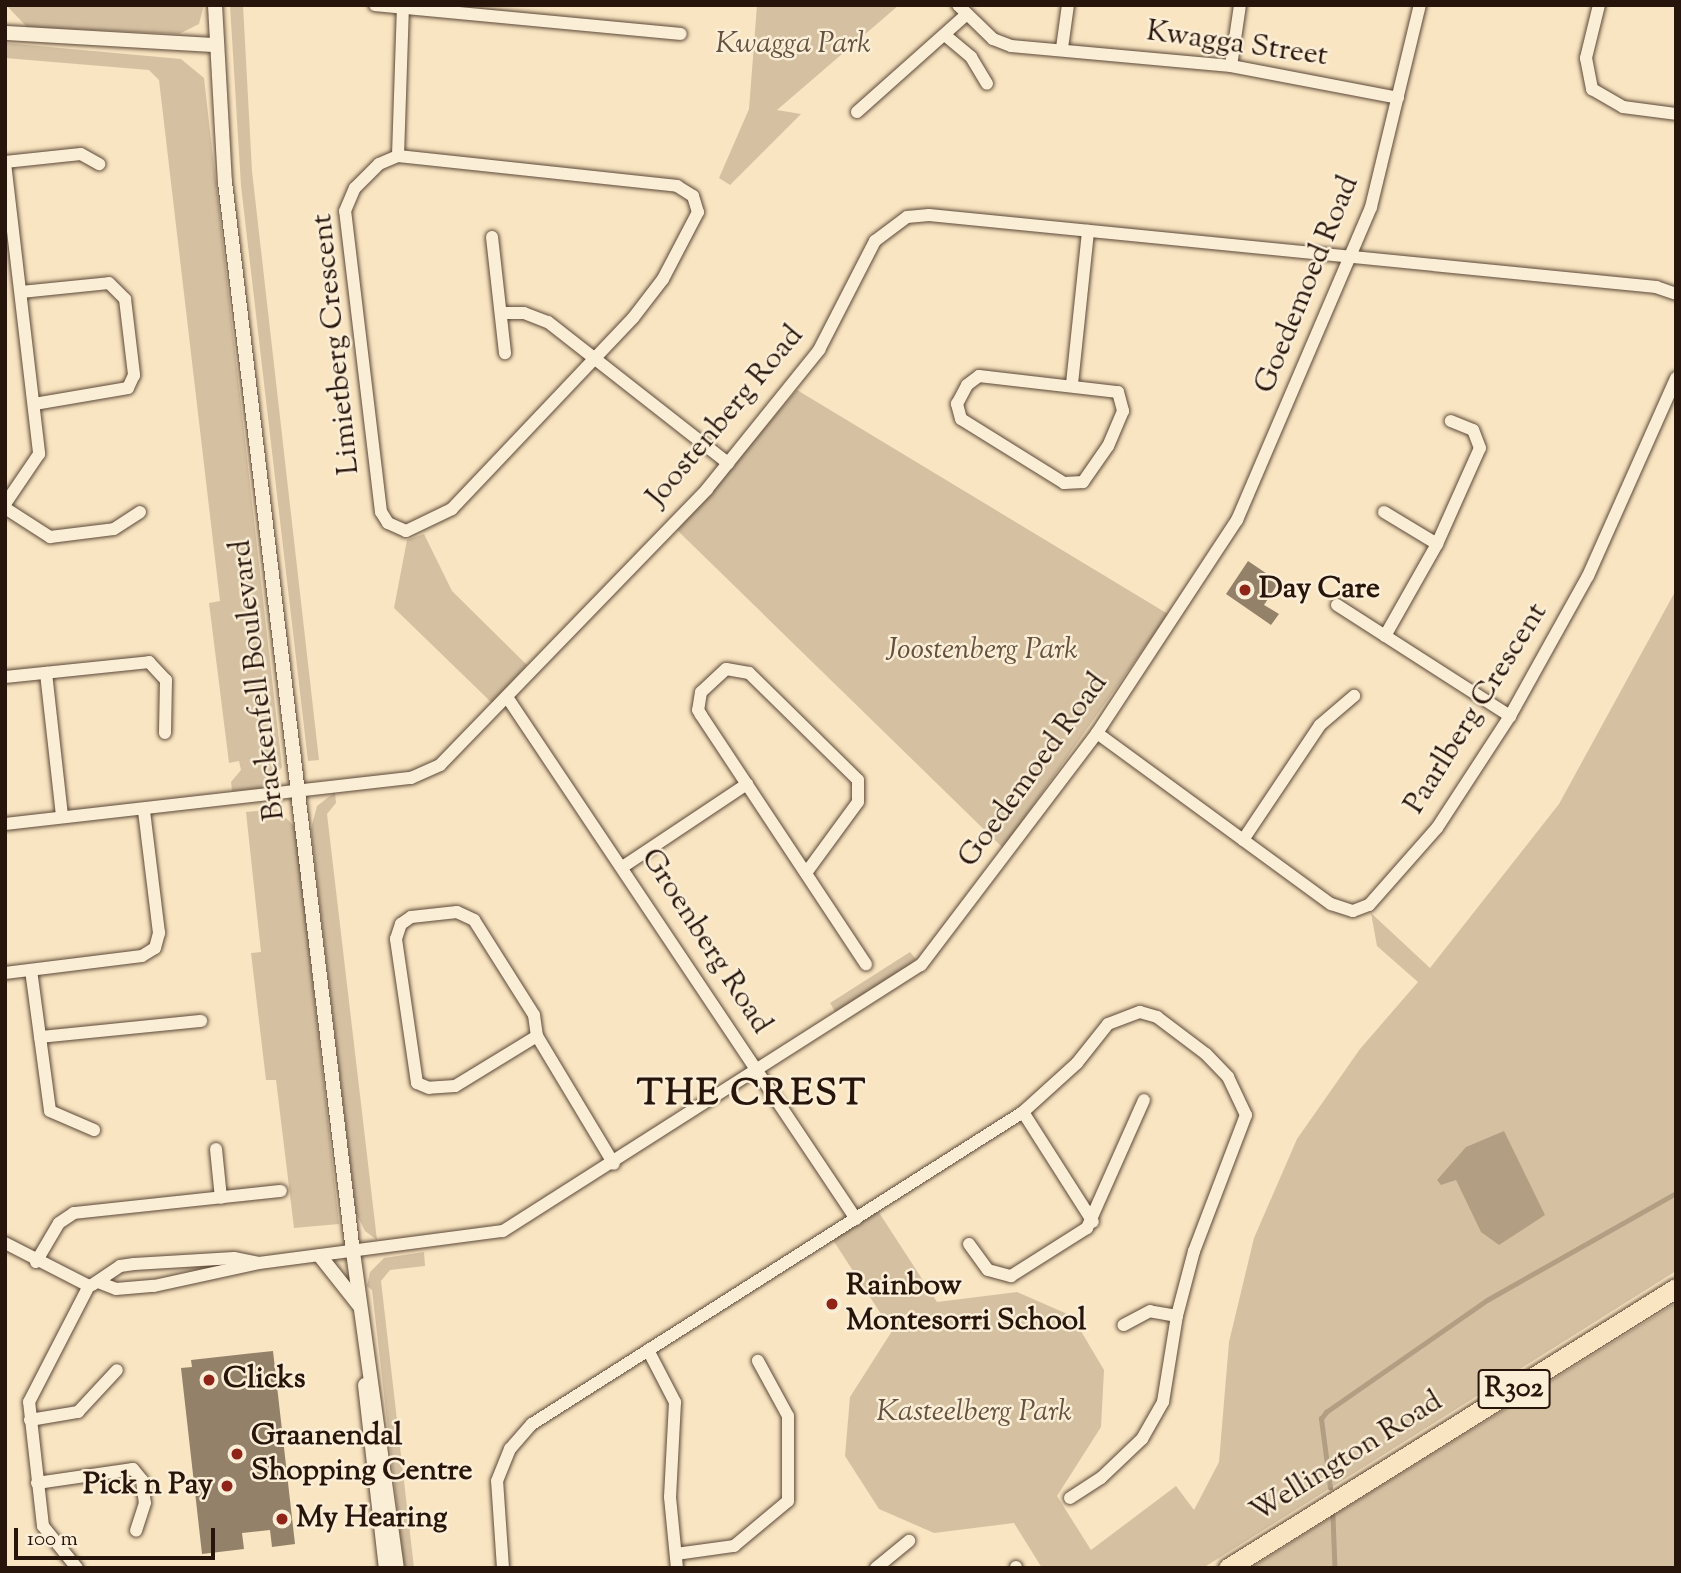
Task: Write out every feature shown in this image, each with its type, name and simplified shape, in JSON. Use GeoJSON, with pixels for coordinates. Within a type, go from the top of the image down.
{"type":"FeatureCollection","features":[{"type":"Feature","properties":{"kind":"main road","name":"Wellington Road"},"geometry":{"type":"LineString","coordinates":[[1228,1568],[1676,1288]]}},
{"type":"Feature","properties":{"kind":"street","name":"Brackenfell Boulevard"},"geometry":{"type":"LineString","coordinates":[[215,5],[215,45],[225,182],[365,1348],[386,1568]]}},
{"type":"Feature","properties":{"kind":"street"},"geometry":{"type":"LineString","coordinates":[[375,5],[681,34]]}},
{"type":"Feature","properties":{"kind":"street"},"geometry":{"type":"LineString","coordinates":[[1062,48],[1068,5]]}},
{"type":"Feature","properties":{"kind":"street"},"geometry":{"type":"LineString","coordinates":[[1231,66],[1240,5]]}},
{"type":"Feature","properties":{"kind":"street","name":"Goedemoed Road"},"geometry":{"type":"LineString","coordinates":[[259,1263],[492,1234],[614,1164],[759,1072],[898,983],[931,955],[1097,733],[1237,520],[1371,207],[1420,5]]}},
{"type":"Feature","properties":{"kind":"street"},"geometry":{"type":"LineString","coordinates":[[1598,5],[1586,58],[1592,89],[1623,107],[1676,114]]}},
{"type":"Feature","properties":{"kind":"street"},"geometry":{"type":"LineString","coordinates":[[398,156],[403,7]]}},
{"type":"Feature","properties":{"kind":"street"},"geometry":{"type":"LineString","coordinates":[[857,112],[946,36],[962,10]]}},
{"type":"Feature","properties":{"kind":"street","name":"Kwagga Street"},"geometry":{"type":"LineString","coordinates":[[962,10],[993,39],[1011,46],[1062,48],[1231,66],[1398,98]]}},
{"type":"Feature","properties":{"kind":"street"},"geometry":{"type":"LineString","coordinates":[[5,33],[215,45]]}},
{"type":"Feature","properties":{"kind":"street"},"geometry":{"type":"LineString","coordinates":[[946,36],[971,57],[987,84]]}},
{"type":"Feature","properties":{"kind":"street"},"geometry":{"type":"LineString","coordinates":[[99,164],[81,154],[5,163],[34,404],[38,459],[5,506],[36,533],[50,537],[114,529],[141,512]]}},
{"type":"Feature","properties":{"kind":"street","name":"Limietberg Crescent"},"geometry":{"type":"LineString","coordinates":[[398,156],[689,191],[698,207],[695,223],[653,294],[593,360],[452,509],[413,531],[388,523],[381,512],[345,211],[355,188],[379,163],[398,156]]}},
{"type":"Feature","properties":{"kind":"street","name":"Joostenberg Road"},"geometry":{"type":"LineString","coordinates":[[5,824],[206,803],[431,771],[507,697],[728,463],[819,350],[875,241],[888,226],[929,215],[1351,259]]}},
{"type":"Feature","properties":{"kind":"street"},"geometry":{"type":"LineString","coordinates":[[1072,384],[1088,232]]}},
{"type":"Feature","properties":{"kind":"street"},"geometry":{"type":"LineString","coordinates":[[492,237],[505,353]]}},
{"type":"Feature","properties":{"kind":"street"},"geometry":{"type":"LineString","coordinates":[[1351,259],[1656,287],[1676,294]]}},
{"type":"Feature","properties":{"kind":"street"},"geometry":{"type":"LineString","coordinates":[[21,292],[108,283],[125,299],[134,375],[128,388],[34,404]]}},
{"type":"Feature","properties":{"kind":"street"},"geometry":{"type":"LineString","coordinates":[[501,313],[524,313],[548,322],[593,360],[728,463]]}},
{"type":"Feature","properties":{"kind":"street"},"geometry":{"type":"LineString","coordinates":[[979,376],[1072,384],[1114,389],[1124,406],[1108,446],[1075,486],[964,422],[957,412],[967,385],[979,376]]}},
{"type":"Feature","properties":{"kind":"street","name":"Paarlberg Crescent"},"geometry":{"type":"LineString","coordinates":[[1097,733],[1338,908],[1364,908],[1437,828],[1510,716],[1588,576],[1676,378]]}},
{"type":"Feature","properties":{"kind":"street"},"geometry":{"type":"LineString","coordinates":[[1385,636],[1437,544],[1480,448],[1473,430],[1451,421]]}},
{"type":"Feature","properties":{"kind":"street"},"geometry":{"type":"LineString","coordinates":[[1384,512],[1437,544]]}},
{"type":"Feature","properties":{"kind":"street"},"geometry":{"type":"LineString","coordinates":[[1337,605],[1510,716]]}},
{"type":"Feature","properties":{"kind":"street"},"geometry":{"type":"LineString","coordinates":[[5,677],[149,662],[166,680],[165,733]]}},
{"type":"Feature","properties":{"kind":"street"},"geometry":{"type":"LineString","coordinates":[[806,873],[858,802],[860,786],[748,673],[731,668],[704,689],[697,705],[747,784],[866,964]]}},
{"type":"Feature","properties":{"kind":"street"},"geometry":{"type":"LineString","coordinates":[[46,673],[62,816]]}},
{"type":"Feature","properties":{"kind":"street"},"geometry":{"type":"LineString","coordinates":[[1243,840],[1320,725],[1354,696]]}},
{"type":"Feature","properties":{"kind":"street","name":"Groenberg Road"},"geometry":{"type":"LineString","coordinates":[[507,697],[624,866],[856,1219]]}},
{"type":"Feature","properties":{"kind":"street"},"geometry":{"type":"LineString","coordinates":[[624,866],[747,784]]}},
{"type":"Feature","properties":{"kind":"street"},"geometry":{"type":"LineString","coordinates":[[5,972],[142,956],[155,948],[159,933],[144,810]]}},
{"type":"Feature","properties":{"kind":"street"},"geometry":{"type":"LineString","coordinates":[[537,1036],[455,1086],[429,1088],[417,1083],[396,939],[401,924],[411,917],[453,912],[470,916],[534,1014],[537,1036],[614,1164]]}},
{"type":"Feature","properties":{"kind":"street"},"geometry":{"type":"LineString","coordinates":[[31,970],[50,1111],[94,1130]]}},
{"type":"Feature","properties":{"kind":"street"},"geometry":{"type":"LineString","coordinates":[[503,1568],[496,1492],[510,1449],[532,1424],[1023,1112],[1077,1063],[1108,1024],[1131,1012],[1157,1017],[1228,1077],[1245,1107],[1245,1119],[1194,1251],[1178,1316],[1163,1402],[1142,1439],[1101,1478],[1070,1498]]}},
{"type":"Feature","properties":{"kind":"street"},"geometry":{"type":"LineString","coordinates":[[40,1037],[201,1021]]}},
{"type":"Feature","properties":{"kind":"street"},"geometry":{"type":"LineString","coordinates":[[969,1244],[988,1270],[1011,1276],[1093,1222],[1143,1100]]}},
{"type":"Feature","properties":{"kind":"street"},"geometry":{"type":"LineString","coordinates":[[1023,1112],[1093,1222]]}},
{"type":"Feature","properties":{"kind":"street"},"geometry":{"type":"LineString","coordinates":[[216,1149],[222,1198]]}},
{"type":"Feature","properties":{"kind":"street"},"geometry":{"type":"LineString","coordinates":[[36,1262],[59,1223],[74,1213],[281,1191]]}},
{"type":"Feature","properties":{"kind":"street"},"geometry":{"type":"LineString","coordinates":[[5,1243],[36,1262],[93,1284],[116,1289],[154,1286],[259,1263]]}},
{"type":"Feature","properties":{"kind":"street"},"geometry":{"type":"LineString","coordinates":[[320,1256],[360,1306]]}},
{"type":"Feature","properties":{"kind":"street"},"geometry":{"type":"LineString","coordinates":[[77,1568],[45,1532],[30,1420],[32,1386],[93,1284],[120,1266],[234,1258],[259,1263]]}},
{"type":"Feature","properties":{"kind":"street"},"geometry":{"type":"LineString","coordinates":[[1124,1325],[1146,1312],[1178,1316]]}},
{"type":"Feature","properties":{"kind":"street","name":"Brackenfell Boulevard"},"geometry":{"type":"LineString","coordinates":[[365,1348],[397,1568]]}},
{"type":"Feature","properties":{"kind":"street"},"geometry":{"type":"LineString","coordinates":[[648,1350],[675,1402],[670,1497],[677,1568]]}},
{"type":"Feature","properties":{"kind":"street"},"geometry":{"type":"LineString","coordinates":[[676,1554],[734,1546],[788,1501],[788,1416],[758,1361]]}},
{"type":"Feature","properties":{"kind":"street"},"geometry":{"type":"LineString","coordinates":[[30,1420],[78,1412],[117,1370]]}},
{"type":"Feature","properties":{"kind":"street"},"geometry":{"type":"LineString","coordinates":[[37,1483],[133,1469],[142,1480],[145,1503],[136,1531]]}},
{"type":"Feature","properties":{"kind":"street"},"geometry":{"type":"LineString","coordinates":[[876,1568],[909,1541]]}},
{"type":"Feature","properties":{"kind":"green space"},"geometry":{"type":"Polygon","coordinates":[[[204,5],[199,24],[179,34],[27,27],[8,7],[204,5]]]}},
{"type":"Feature","properties":{"kind":"green space"},"geometry":{"type":"Polygon","coordinates":[[[230,5],[243,5],[252,171],[319,760],[308,761],[241,186],[230,5]]]}},
{"type":"Feature","properties":{"kind":"green space","name":"Kwagga Park"},"geometry":{"type":"Polygon","coordinates":[[[757,5],[899,5],[777,110],[801,114],[730,185],[719,178],[749,109],[757,5]]]}},
{"type":"Feature","properties":{"kind":"green space"},"geometry":{"type":"Polygon","coordinates":[[[5,43],[181,59],[204,78],[282,767],[264,788],[232,791],[231,782],[241,770],[239,761],[229,763],[209,603],[220,601],[159,80],[149,70],[5,58],[5,43]]]}},
{"type":"Feature","properties":{"kind":"green space","name":"Joostenberg Park"},"geometry":{"type":"Polygon","coordinates":[[[797,390],[1168,614],[1003,848],[677,530],[797,390]]]}},
{"type":"Feature","properties":{"kind":"green space"},"geometry":{"type":"Polygon","coordinates":[[[424,534],[452,591],[527,665],[492,703],[394,608],[407,540],[424,534]]]}},
{"type":"Feature","properties":{"kind":"green space","name":"Kasteelberg Park"},"geometry":{"type":"Polygon","coordinates":[[[1676,590],[1676,1271],[1203,1568],[1042,1568],[1014,1523],[934,1533],[879,1509],[845,1456],[850,1397],[892,1331],[833,1240],[878,1211],[937,1302],[1017,1292],[1072,1316],[1104,1370],[1101,1427],[1057,1496],[1091,1550],[1176,1486],[1194,1510],[1219,1462],[1229,1342],[1254,1238],[1297,1139],[1360,1049],[1418,982],[1377,946],[1371,913],[1430,968],[1559,804],[1676,590]]]}},
{"type":"Feature","properties":{"kind":"green space"},"geometry":{"type":"Polygon","coordinates":[[[335,792],[336,803],[327,814],[377,1240],[365,1231],[356,1213],[311,829],[317,806],[335,792]]]}},
{"type":"Feature","properties":{"kind":"green space"},"geometry":{"type":"Polygon","coordinates":[[[277,809],[296,828],[339,1224],[294,1228],[276,1080],[266,1080],[251,953],[261,952],[246,812],[277,809]]]}},
{"type":"Feature","properties":{"kind":"green space"},"geometry":{"type":"Polygon","coordinates":[[[910,952],[916,959],[907,968],[836,1013],[830,1003],[910,952]]]}},
{"type":"Feature","properties":{"kind":"green space"},"geometry":{"type":"Polygon","coordinates":[[[424,1252],[425,1266],[390,1270],[381,1281],[414,1568],[404,1568],[372,1290],[367,1286],[370,1272],[384,1258],[424,1252]]]}},
{"type":"Feature","properties":{"kind":"green space"},"geometry":{"type":"Polygon","coordinates":[[[1676,1303],[1676,1568],[1251,1568],[1333,1516],[1676,1303]]]}},
{"type":"Feature","properties":{"kind":"shaded area"},"geometry":{"type":"Polygon","coordinates":[[[1504,1131],[1545,1215],[1499,1245],[1481,1232],[1456,1180],[1441,1185],[1437,1180],[1466,1147],[1504,1131]]]}},
{"type":"Feature","properties":{"kind":"building","name":"Day Care"},"geometry":{"type":"Polygon","coordinates":[[[1248,561],[1279,582],[1264,605],[1279,614],[1271,625],[1226,594],[1248,561]]]}},
{"type":"Feature","properties":{"kind":"building","name":"Graanendal Shopping Centre"},"geometry":{"type":"Polygon","coordinates":[[[273,1351],[295,1544],[272,1547],[270,1530],[242,1533],[244,1549],[202,1554],[181,1368],[192,1367],[191,1360],[273,1351]]]}},
{"type":"Feature","properties":{"kind":"waterway"},"geometry":{"type":"LineString","coordinates":[[1330,1488],[1321,1419],[1326,1412],[1487,1300],[1676,1193]]}},
{"type":"Feature","properties":{"kind":"waterway"},"geometry":{"type":"LineString","coordinates":[[1333,1516],[1335,1568]]}},
{"type":"Feature","properties":{"kind":"place","name":"Day Care"},"geometry":{"type":"Point","coordinates":[1245,590]}},
{"type":"Feature","properties":{"kind":"place","name":"Rainbow Montesorri School"},"geometry":{"type":"Point","coordinates":[832,1304]}},
{"type":"Feature","properties":{"kind":"place","name":"Clicks"},"geometry":{"type":"Point","coordinates":[209,1380]}},
{"type":"Feature","properties":{"kind":"place","name":"Graanendal Shopping Centre"},"geometry":{"type":"Point","coordinates":[237,1454]}},
{"type":"Feature","properties":{"kind":"place","name":"Pick n Pay"},"geometry":{"type":"Point","coordinates":[227,1486]}},
{"type":"Feature","properties":{"kind":"place","name":"My Hearing"},"geometry":{"type":"Point","coordinates":[282,1519]}},
{"type":"Feature","properties":{"kind":"district","name":"THE CREST"},"geometry":{"type":"Point","coordinates":[752,1095]}}]}
